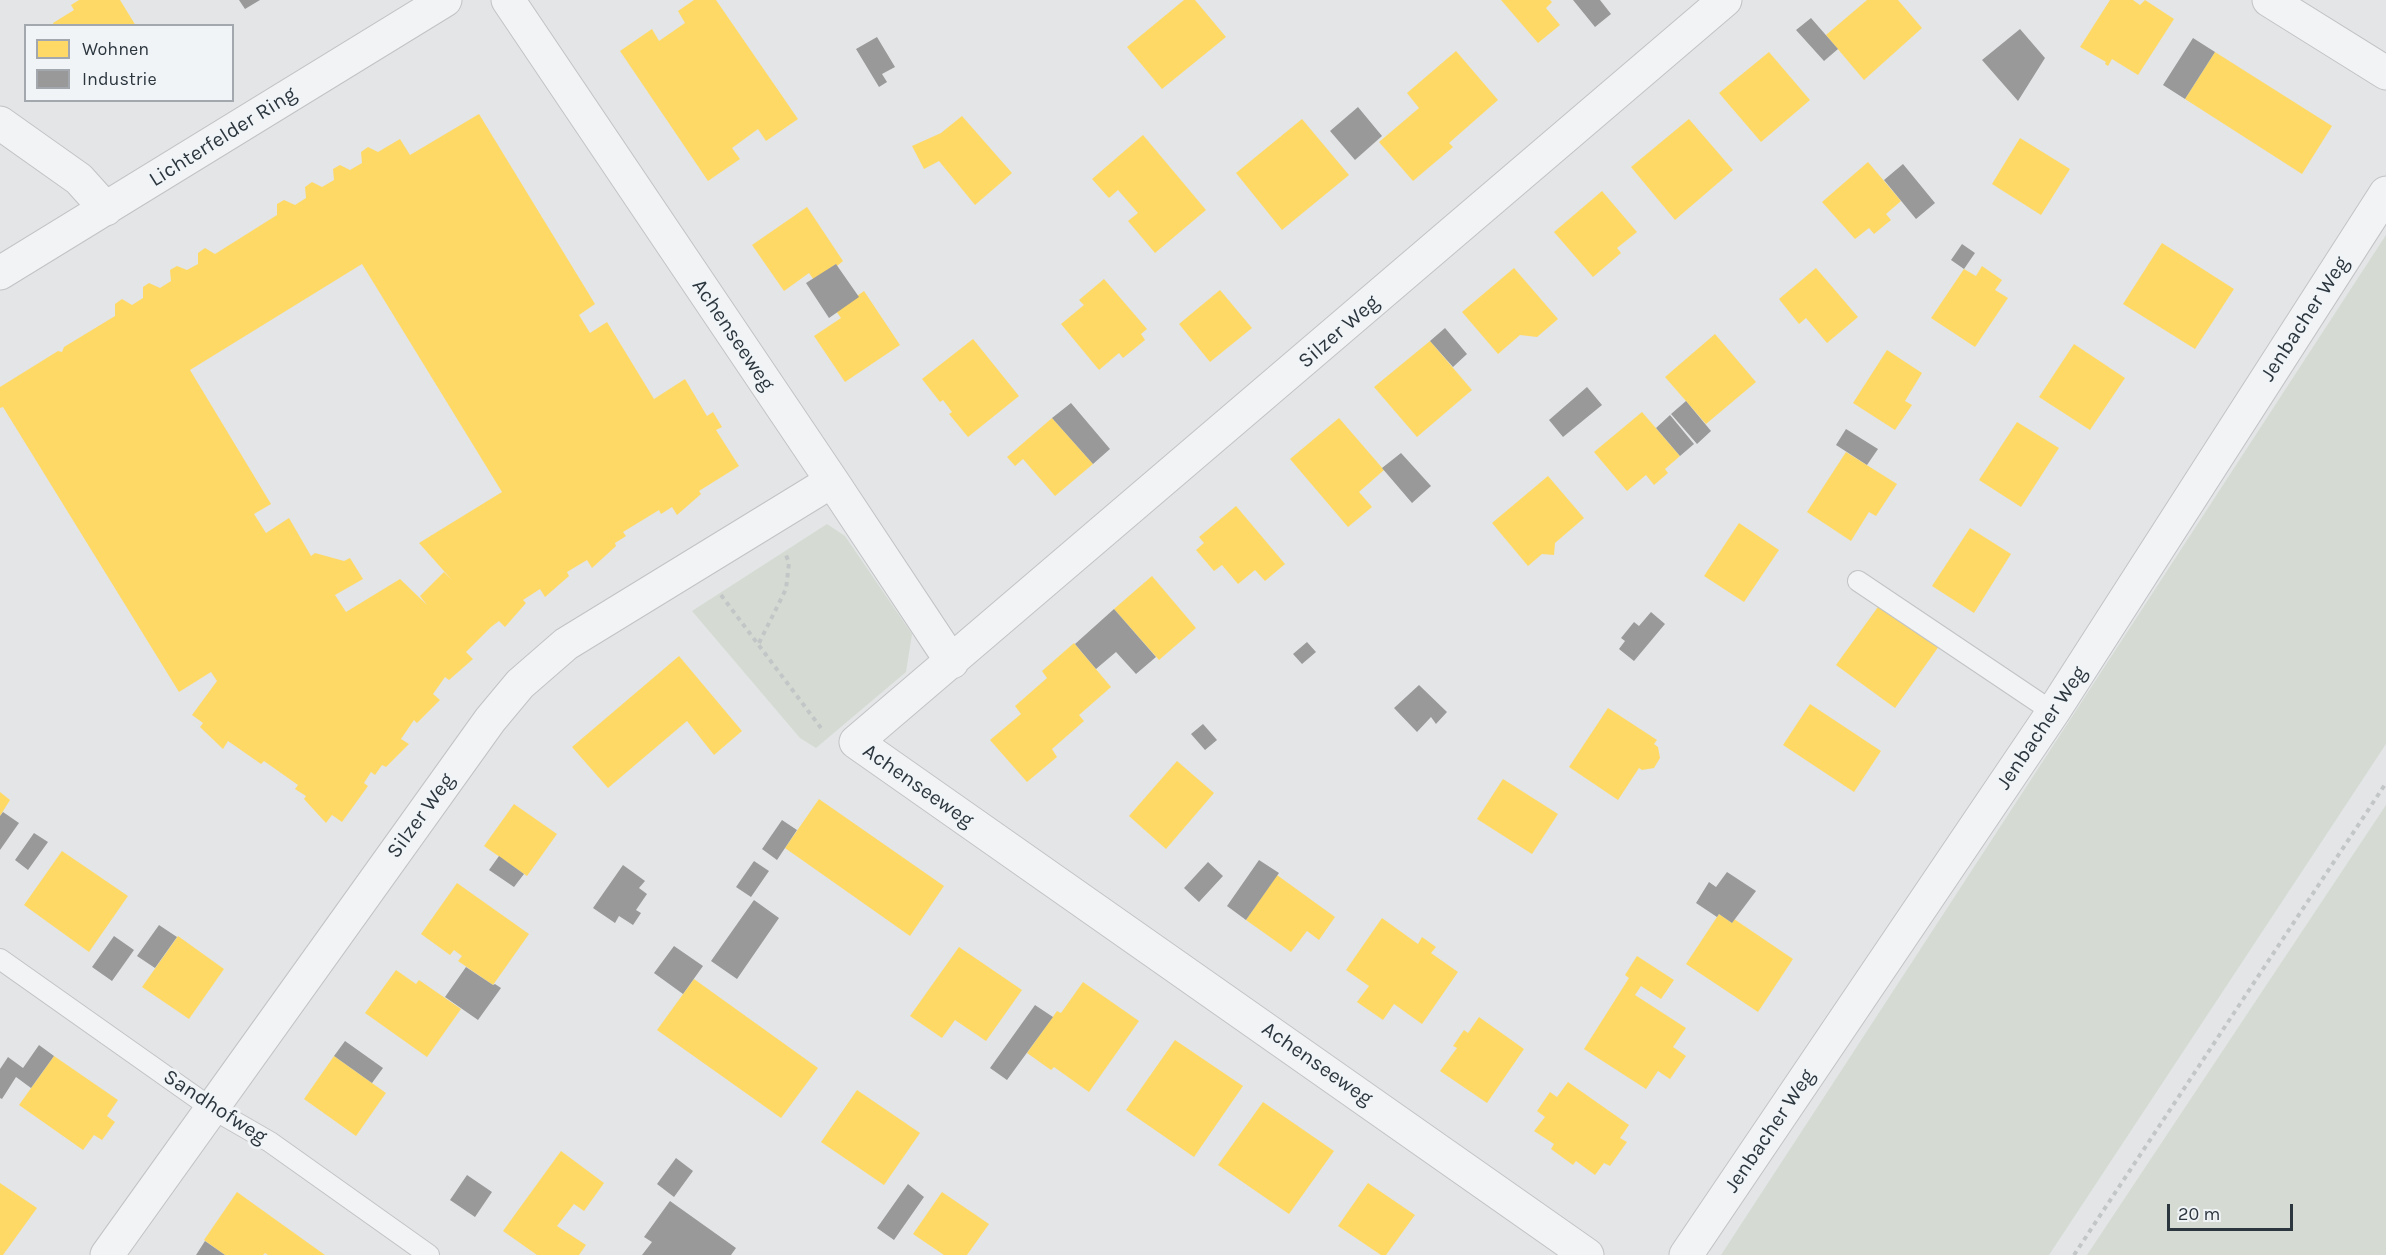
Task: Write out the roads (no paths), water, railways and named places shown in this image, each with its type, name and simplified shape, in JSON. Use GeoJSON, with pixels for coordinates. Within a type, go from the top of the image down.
{"type":"FeatureCollection","features":[{"type":"Feature","properties":{"kind":"street","name":"Lichterfelder Ring"},"geometry":{"type":"LineString","coordinates":[[0,273],[445,0]]}},
{"type":"Feature","properties":{"kind":"street","name":"Achenseeweg"},"geometry":{"type":"LineString","coordinates":[[508,0],[952,662],[856,742],[1587,1255]]}},
{"type":"Feature","properties":{"kind":"street","name":"Silzer Weg"},"geometry":{"type":"LineString","coordinates":[[952,662],[1725,0]]}},
{"type":"Feature","properties":{"kind":"street"},"geometry":{"type":"LineString","coordinates":[[2269,0],[2386,73]]}},
{"type":"Feature","properties":{"kind":"street"},"geometry":{"type":"LineString","coordinates":[[0,123],[79,179],[105,209]]}},
{"type":"Feature","properties":{"kind":"street","name":"Jenbacher Weg"},"geometry":{"type":"LineString","coordinates":[[1686,1255],[2053,712],[2386,193]]}},
{"type":"Feature","properties":{"kind":"street","name":"Silzer Weg"},"geometry":{"type":"LineString","coordinates":[[107,1255],[490,720],[520,684],[566,644],[832,481]]}},
{"type":"Feature","properties":{"kind":"lane"},"geometry":{"type":"LineString","coordinates":[[1858,580],[2053,712]]}},
{"type":"Feature","properties":{"kind":"lane","name":"Sandhofweg"},"geometry":{"type":"LineString","coordinates":[[0,959],[211,1107],[270,1142],[429,1255]]}}]}
